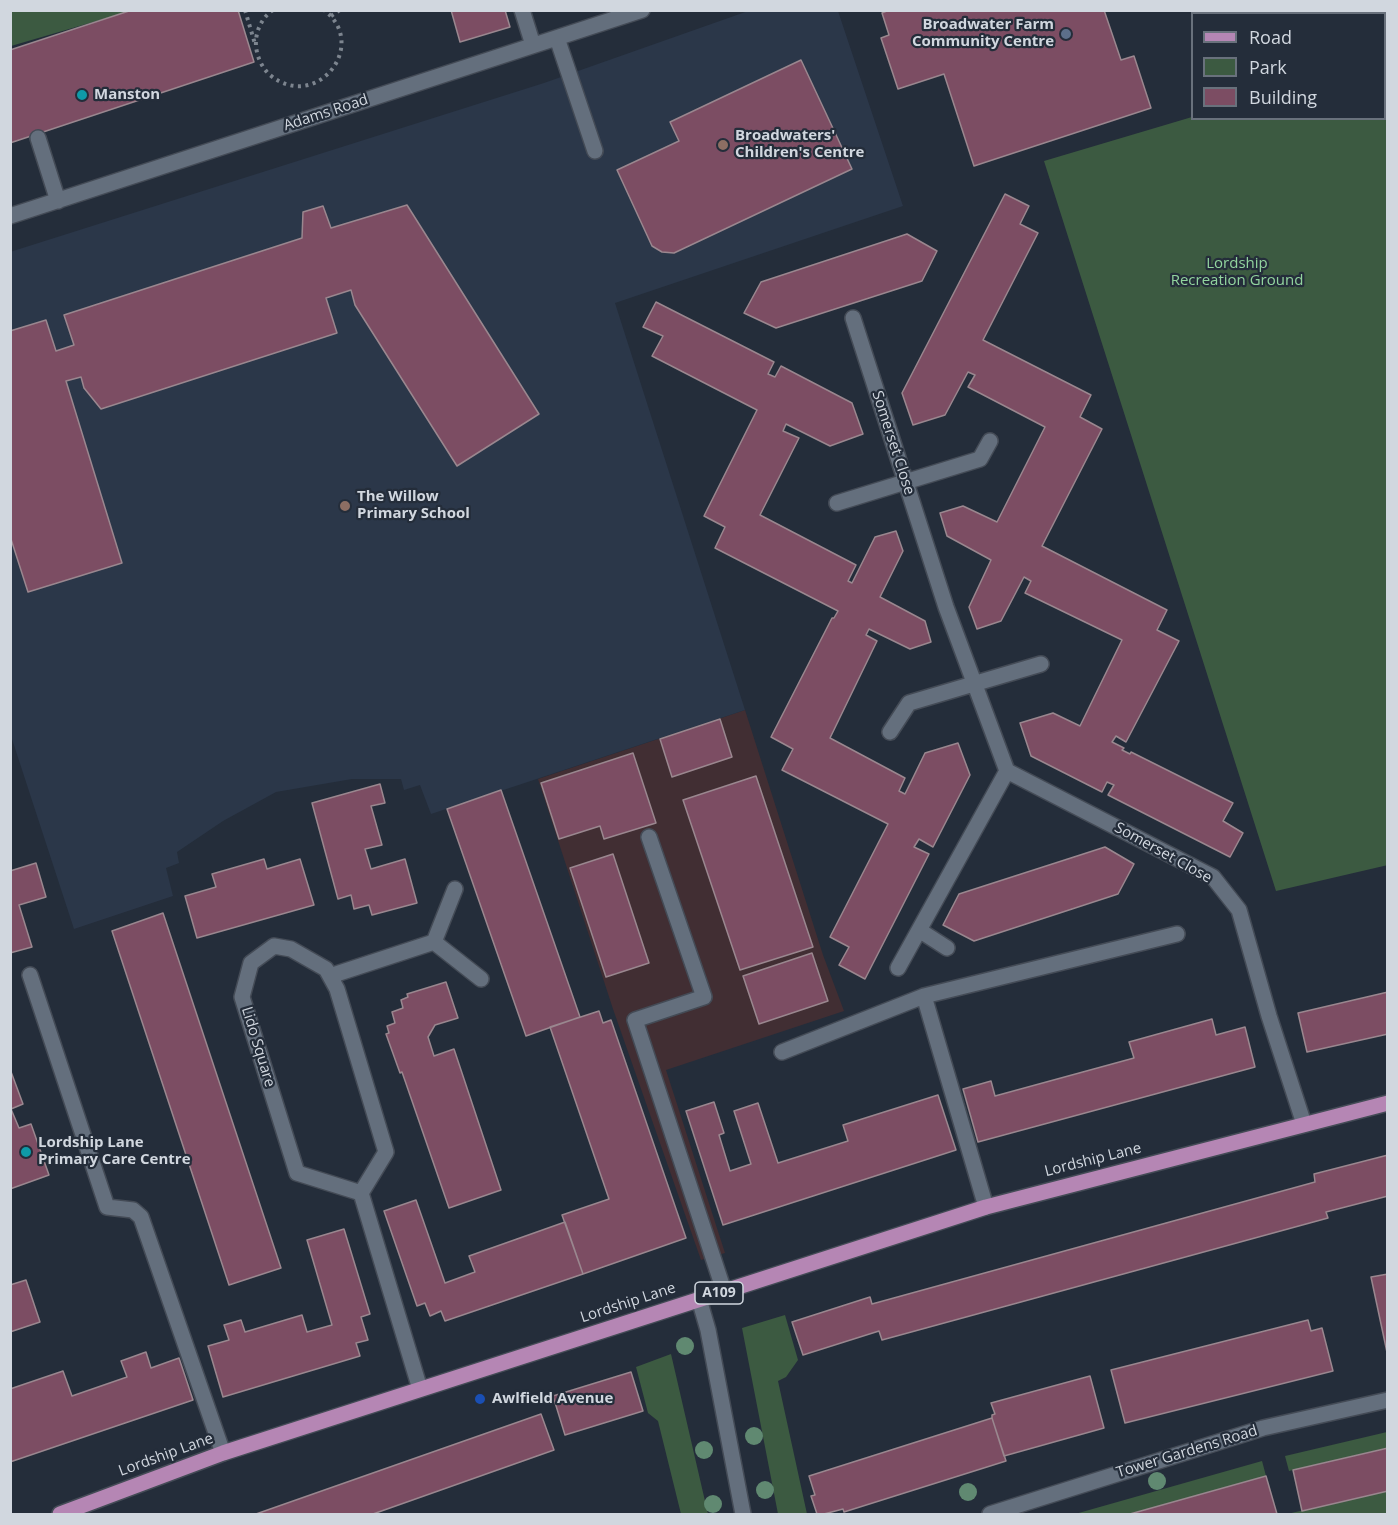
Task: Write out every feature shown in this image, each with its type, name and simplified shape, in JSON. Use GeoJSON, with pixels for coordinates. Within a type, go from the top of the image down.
{"type":"FeatureCollection","features":[{"type":"Feature","properties":{"kind":"main road","name":"Lordship Lane"},"geometry":{"type":"LineString","coordinates":[[60,1515],[223,1454],[986,1206],[1388,1103]]}},
{"type":"Feature","properties":{"kind":"street"},"geometry":{"type":"LineString","coordinates":[[522,10],[533,45]]}},
{"type":"Feature","properties":{"kind":"street","name":"Adams Road"},"geometry":{"type":"LineString","coordinates":[[10,216],[642,10]]}},
{"type":"Feature","properties":{"kind":"street"},"geometry":{"type":"LineString","coordinates":[[557,38],[595,151]]}},
{"type":"Feature","properties":{"kind":"street"},"geometry":{"type":"LineString","coordinates":[[38,138],[58,201]]}},
{"type":"Feature","properties":{"kind":"street","name":"Somerset Close"},"geometry":{"type":"LineString","coordinates":[[853,318],[905,482],[973,682],[1007,771],[1213,877],[1239,910],[1269,1016],[1304,1124]]}},
{"type":"Feature","properties":{"kind":"street"},"geometry":{"type":"LineString","coordinates":[[837,503],[980,459],[990,441]]}},
{"type":"Feature","properties":{"kind":"street"},"geometry":{"type":"LineString","coordinates":[[890,732],[909,703],[973,682],[1041,664]]}},
{"type":"Feature","properties":{"kind":"street"},"geometry":{"type":"LineString","coordinates":[[898,968],[1007,771]]}},
{"type":"Feature","properties":{"kind":"street"},"geometry":{"type":"LineString","coordinates":[[649,837],[704,997],[635,1020],[724,1291]]}},
{"type":"Feature","properties":{"kind":"street"},"geometry":{"type":"LineString","coordinates":[[434,942],[455,889]]}},
{"type":"Feature","properties":{"kind":"street"},"geometry":{"type":"LineString","coordinates":[[919,930],[947,948]]}},
{"type":"Feature","properties":{"kind":"street"},"geometry":{"type":"LineString","coordinates":[[782,1052],[924,996],[1177,934]]}},
{"type":"Feature","properties":{"kind":"street"},"geometry":{"type":"LineString","coordinates":[[330,976],[434,942]]}},
{"type":"Feature","properties":{"kind":"street"},"geometry":{"type":"LineString","coordinates":[[434,942],[481,979]]}},
{"type":"Feature","properties":{"kind":"street","name":"Lido Square"},"geometry":{"type":"LineString","coordinates":[[274,946],[291,949],[326,969],[337,989],[386,1152],[361,1192],[297,1173],[242,997],[251,963],[274,946]]}},
{"type":"Feature","properties":{"kind":"street"},"geometry":{"type":"LineString","coordinates":[[30,975],[107,1207],[133,1210],[141,1217],[223,1454]]}},
{"type":"Feature","properties":{"kind":"street"},"geometry":{"type":"LineString","coordinates":[[924,996],[986,1206]]}},
{"type":"Feature","properties":{"kind":"street"},"geometry":{"type":"LineString","coordinates":[[361,1192],[420,1389]]}},
{"type":"Feature","properties":{"kind":"street"},"geometry":{"type":"LineString","coordinates":[[699,1299],[708,1330],[743,1515]]}},
{"type":"Feature","properties":{"kind":"street","name":"Tower Gardens Road"},"geometry":{"type":"LineString","coordinates":[[990,1515],[1263,1428],[1388,1400]]}},
{"type":"Feature","properties":{"kind":"path"},"geometry":{"type":"LineString","coordinates":[[245,10],[260,62],[266,71],[279,82],[297,87],[311,85],[330,74],[338,61],[341,51],[341,34],[331,16],[324,10]]}},
{"type":"Feature","properties":{"kind":"path"},"geometry":{"type":"LineString","coordinates":[[256,47],[260,26],[273,10]]}},
{"type":"Feature","properties":{"kind":"path"},"geometry":{"type":"LineString","coordinates":[[331,16],[340,10]]}},
{"type":"Feature","properties":{"kind":"shaded area","name":"The Willow Primary School"},"geometry":{"type":"Polygon","coordinates":[[[751,10],[838,11],[903,206],[615,303],[745,710],[431,814],[420,785],[404,790],[401,779],[352,779],[276,792],[223,821],[177,852],[179,863],[166,868],[173,896],[74,929],[11,736],[10,252],[544,83],[751,10]]]}},
{"type":"Feature","properties":{"kind":"shaded area"},"geometry":{"type":"Polygon","coordinates":[[[745,710],[823,955],[844,1011],[666,1070],[725,1253],[701,1260],[613,1009],[538,779],[745,710]]]}},
{"type":"Feature","properties":{"kind":"green space"},"geometry":{"type":"Polygon","coordinates":[[[11,11],[131,11],[11,46],[11,11]]]}},
{"type":"Feature","properties":{"kind":"green space","name":"Lordship Recreation Ground"},"geometry":{"type":"Polygon","coordinates":[[[1387,11],[1388,865],[1276,891],[1044,161],[1191,117],[1191,120],[1386,120],[1386,12],[1279,12],[1387,11]]]}},
{"type":"Feature","properties":{"kind":"green space"},"geometry":{"type":"Polygon","coordinates":[[[785,1315],[798,1360],[786,1377],[778,1381],[807,1514],[778,1514],[742,1328],[785,1315]]]}},
{"type":"Feature","properties":{"kind":"green space"},"geometry":{"type":"Polygon","coordinates":[[[671,1354],[708,1514],[681,1514],[658,1421],[648,1413],[636,1367],[671,1354]]]}},
{"type":"Feature","properties":{"kind":"green space"},"geometry":{"type":"Polygon","coordinates":[[[1387,1432],[1387,1448],[1289,1471],[1285,1456],[1387,1432]]]}},
{"type":"Feature","properties":{"kind":"green space"},"geometry":{"type":"Polygon","coordinates":[[[1262,1461],[1266,1476],[1130,1514],[1075,1514],[1262,1461]]]}},
{"type":"Feature","properties":{"kind":"green space"},"geometry":{"type":"Polygon","coordinates":[[[1387,1491],[1387,1514],[1287,1514],[1387,1491]]]}},
{"type":"Feature","properties":{"kind":"building","name":"Manston"},"geometry":{"type":"Polygon","coordinates":[[[132,10],[238,10],[254,62],[10,143],[10,50],[132,10]]]}},
{"type":"Feature","properties":{"kind":"building"},"geometry":{"type":"Polygon","coordinates":[[[451,10],[505,10],[510,27],[460,42],[451,10]]]}},
{"type":"Feature","properties":{"kind":"building"},"geometry":{"type":"Polygon","coordinates":[[[889,10],[1104,10],[1121,60],[1134,56],[1151,108],[974,166],[944,74],[898,89],[881,38],[889,35],[882,13],[889,10]]]}},
{"type":"Feature","properties":{"kind":"building"},"geometry":{"type":"Polygon","coordinates":[[[801,60],[852,169],[674,253],[662,252],[652,246],[617,170],[679,141],[670,122],[801,60]]]}},
{"type":"Feature","properties":{"kind":"building"},"geometry":{"type":"Polygon","coordinates":[[[1005,194],[1029,206],[1020,224],[1038,233],[983,340],[1091,395],[1080,417],[1102,429],[1042,546],[1167,610],[1157,630],[1179,641],[1126,742],[1116,736],[1112,742],[1124,748],[1122,750],[1130,754],[1131,752],[1233,803],[1223,821],[1243,833],[1230,857],[1108,795],[1114,785],[1107,782],[1102,792],[1031,756],[1020,723],[1053,713],[1080,726],[1122,640],[1025,593],[1031,581],[1024,577],[1001,621],[977,629],[969,607],[991,560],[947,536],[940,513],[963,506],[997,522],[1045,427],[968,387],[975,375],[968,372],[945,415],[913,425],[902,393],[1005,194]]]}},
{"type":"Feature","properties":{"kind":"building"},"geometry":{"type":"Polygon","coordinates":[[[407,205],[539,414],[457,466],[355,305],[351,290],[326,298],[337,333],[101,409],[84,388],[81,377],[66,381],[122,563],[28,592],[10,536],[10,331],[46,320],[56,351],[74,345],[64,315],[302,238],[303,212],[323,206],[331,228],[407,205]]]}},
{"type":"Feature","properties":{"kind":"building"},"geometry":{"type":"Polygon","coordinates":[[[907,234],[937,251],[922,281],[776,328],[744,313],[761,282],[907,234]]]}},
{"type":"Feature","properties":{"kind":"building"},"geometry":{"type":"Polygon","coordinates":[[[656,302],[774,362],[768,374],[775,377],[781,366],[852,403],[863,434],[830,446],[786,424],[783,431],[799,438],[760,515],[856,565],[848,581],[852,583],[875,537],[896,531],[903,551],[880,597],[925,621],[931,642],[910,649],[869,629],[866,635],[877,641],[830,738],[905,778],[899,791],[905,794],[925,753],[958,743],[970,775],[933,847],[919,839],[914,847],[929,854],[865,979],[839,965],[849,947],[830,937],[888,824],[782,770],[793,749],[771,737],[832,618],[838,611],[715,548],[725,527],[704,516],[757,410],[652,356],[663,336],[643,327],[656,302]]]}},
{"type":"Feature","properties":{"kind":"building"},"geometry":{"type":"Polygon","coordinates":[[[720,719],[732,757],[672,777],[660,739],[720,719]]]}},
{"type":"Feature","properties":{"kind":"building"},"geometry":{"type":"Polygon","coordinates":[[[633,753],[656,823],[604,839],[600,826],[559,839],[541,783],[633,753]]]}},
{"type":"Feature","properties":{"kind":"building"},"geometry":{"type":"Polygon","coordinates":[[[756,776],[813,947],[740,970],[683,800],[756,776]]]}},
{"type":"Feature","properties":{"kind":"building"},"geometry":{"type":"Polygon","coordinates":[[[380,784],[385,803],[371,806],[382,845],[365,849],[371,869],[405,859],[417,903],[372,915],[369,905],[354,909],[351,895],[338,899],[312,803],[380,784]]]}},
{"type":"Feature","properties":{"kind":"building"},"geometry":{"type":"Polygon","coordinates":[[[501,790],[580,1017],[526,1036],[447,809],[501,790]]]}},
{"type":"Feature","properties":{"kind":"building"},"geometry":{"type":"Polygon","coordinates":[[[1105,847],[1134,864],[1118,894],[974,941],[943,925],[959,894],[1105,847]]]}},
{"type":"Feature","properties":{"kind":"building"},"geometry":{"type":"Polygon","coordinates":[[[613,854],[649,963],[606,977],[570,868],[613,854]]]}},
{"type":"Feature","properties":{"kind":"building"},"geometry":{"type":"Polygon","coordinates":[[[264,859],[267,869],[300,859],[314,905],[197,938],[185,896],[216,887],[212,874],[264,859]]]}},
{"type":"Feature","properties":{"kind":"building"},"geometry":{"type":"Polygon","coordinates":[[[36,863],[46,897],[19,905],[32,947],[10,953],[10,871],[36,863]]]}},
{"type":"Feature","properties":{"kind":"building"},"geometry":{"type":"Polygon","coordinates":[[[163,913],[281,1268],[229,1285],[112,931],[163,913]]]}},
{"type":"Feature","properties":{"kind":"building"},"geometry":{"type":"Polygon","coordinates":[[[812,953],[828,1001],[759,1024],[743,976],[812,953]]]}},
{"type":"Feature","properties":{"kind":"building"},"geometry":{"type":"Polygon","coordinates":[[[446,982],[458,1018],[435,1025],[428,1037],[434,1056],[454,1049],[501,1190],[449,1208],[402,1072],[400,1073],[386,1034],[389,1033],[387,1026],[395,1023],[392,1012],[403,1008],[401,1000],[408,997],[407,994],[446,982]]]}},
{"type":"Feature","properties":{"kind":"building"},"geometry":{"type":"Polygon","coordinates":[[[1388,992],[1388,1034],[1307,1052],[1298,1013],[1388,992]]]}},
{"type":"Feature","properties":{"kind":"building"},"geometry":{"type":"Polygon","coordinates":[[[599,1011],[603,1023],[611,1020],[686,1238],[583,1274],[562,1215],[609,1199],[550,1027],[599,1011]]]}},
{"type":"Feature","properties":{"kind":"building"},"geometry":{"type":"Polygon","coordinates":[[[1212,1019],[1216,1035],[1245,1027],[1255,1067],[978,1142],[963,1089],[991,1081],[995,1096],[1134,1058],[1129,1042],[1212,1019]]]}},
{"type":"Feature","properties":{"kind":"building","name":"Lordship Lane Primary Care Centre"},"geometry":{"type":"Polygon","coordinates":[[[10,1069],[23,1104],[11,1109],[19,1128],[31,1124],[49,1175],[10,1189],[10,1069]]]}},
{"type":"Feature","properties":{"kind":"building"},"geometry":{"type":"Polygon","coordinates":[[[938,1095],[956,1150],[723,1225],[686,1111],[714,1102],[724,1133],[719,1135],[730,1171],[751,1164],[734,1111],[758,1103],[778,1163],[848,1141],[843,1125],[938,1095]]]}},
{"type":"Feature","properties":{"kind":"building"},"geometry":{"type":"Polygon","coordinates":[[[1388,1155],[1388,1196],[1326,1212],[1328,1218],[882,1340],[879,1331],[803,1355],[792,1322],[870,1297],[872,1304],[1315,1182],[1314,1174],[1388,1155]]]}},
{"type":"Feature","properties":{"kind":"building"},"geometry":{"type":"Polygon","coordinates":[[[416,1200],[445,1283],[475,1272],[469,1256],[565,1222],[583,1274],[445,1321],[441,1311],[430,1316],[425,1303],[417,1306],[384,1211],[416,1200]]]}},
{"type":"Feature","properties":{"kind":"building"},"geometry":{"type":"Polygon","coordinates":[[[344,1229],[370,1314],[361,1317],[368,1340],[356,1343],[360,1356],[223,1397],[208,1346],[229,1340],[224,1325],[241,1320],[245,1332],[302,1315],[307,1332],[332,1325],[307,1240],[344,1229]]]}},
{"type":"Feature","properties":{"kind":"building"},"geometry":{"type":"Polygon","coordinates":[[[1388,1274],[1388,1357],[1371,1277],[1388,1274]]]}},
{"type":"Feature","properties":{"kind":"building"},"geometry":{"type":"Polygon","coordinates":[[[26,1280],[40,1322],[10,1332],[10,1285],[26,1280]]]}},
{"type":"Feature","properties":{"kind":"building"},"geometry":{"type":"Polygon","coordinates":[[[1308,1320],[1311,1331],[1322,1328],[1333,1371],[1125,1423],[1111,1370],[1308,1320]]]}},
{"type":"Feature","properties":{"kind":"building"},"geometry":{"type":"Polygon","coordinates":[[[146,1352],[151,1368],[179,1358],[193,1400],[10,1462],[10,1389],[63,1371],[72,1396],[127,1377],[121,1361],[146,1352]]]}},
{"type":"Feature","properties":{"kind":"building"},"geometry":{"type":"Polygon","coordinates":[[[631,1372],[643,1411],[565,1435],[553,1396],[631,1372]]]}},
{"type":"Feature","properties":{"kind":"building"},"geometry":{"type":"Polygon","coordinates":[[[1090,1376],[1104,1428],[1004,1456],[992,1418],[995,1414],[991,1403],[1090,1376]]]}},
{"type":"Feature","properties":{"kind":"building"},"geometry":{"type":"Polygon","coordinates":[[[541,1414],[554,1450],[373,1514],[256,1514],[541,1414]]]}},
{"type":"Feature","properties":{"kind":"building"},"geometry":{"type":"Polygon","coordinates":[[[992,1418],[1006,1461],[844,1512],[843,1509],[817,1514],[811,1496],[815,1495],[809,1476],[992,1418]]]}},
{"type":"Feature","properties":{"kind":"building"},"geometry":{"type":"Polygon","coordinates":[[[1388,1448],[1388,1491],[1302,1511],[1293,1470],[1388,1448]]]}},
{"type":"Feature","properties":{"kind":"building"},"geometry":{"type":"Polygon","coordinates":[[[1266,1476],[1277,1514],[1130,1514],[1266,1476]]]}},
{"type":"Feature","properties":{"kind":"place","name":"Broadwater Farm Community Centre"},"geometry":{"type":"Point","coordinates":[1066,34]}},
{"type":"Feature","properties":{"kind":"place","name":"Manston"},"geometry":{"type":"Point","coordinates":[82,95]}},
{"type":"Feature","properties":{"kind":"place","name":"Broadwaters' Children's Centre"},"geometry":{"type":"Point","coordinates":[723,145]}},
{"type":"Feature","properties":{"kind":"place","name":"The Willow Primary School"},"geometry":{"type":"Point","coordinates":[345,506]}},
{"type":"Feature","properties":{"kind":"place","name":"Lordship Lane Primary Care Centre"},"geometry":{"type":"Point","coordinates":[26,1152]}},
{"type":"Feature","properties":{"kind":"place","name":"Awlfield Avenue"},"geometry":{"type":"Point","coordinates":[480,1399]}}]}
